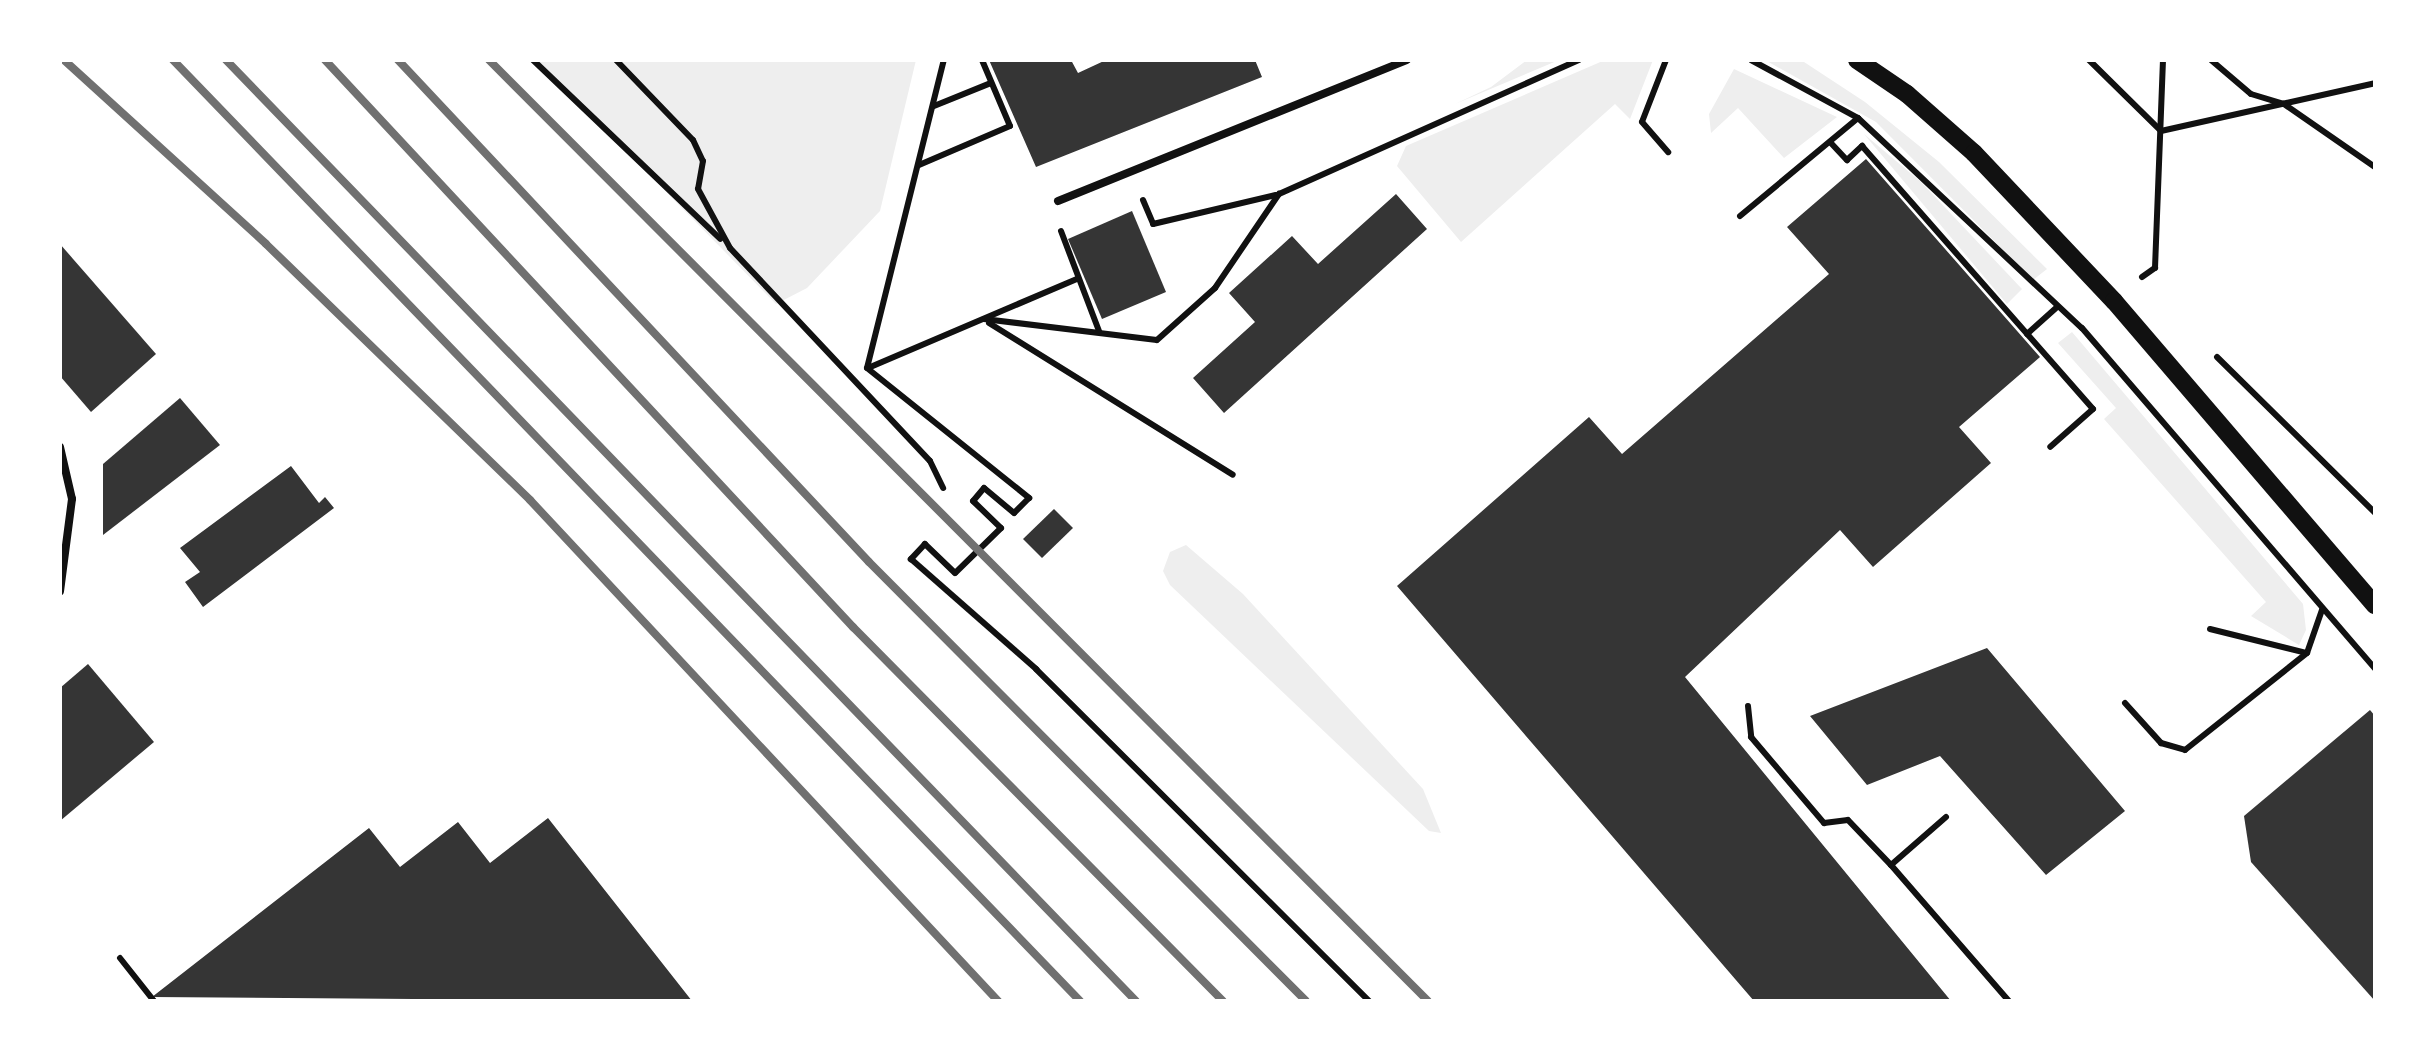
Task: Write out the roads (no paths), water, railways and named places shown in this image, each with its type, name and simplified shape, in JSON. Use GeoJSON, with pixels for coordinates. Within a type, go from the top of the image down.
{"type":"FeatureCollection","features":[{"type":"Feature","properties":{"kind":"street"},"geometry":{"type":"LineString","coordinates":[[1857,60],[1907,94],[1974,154],[2153,345],[2375,605]]}},
{"type":"Feature","properties":{"kind":"lane"},"geometry":{"type":"LineString","coordinates":[[1058,200],[1407,60]]}},
{"type":"Feature","properties":{"kind":"lane"},"geometry":{"type":"LineString","coordinates":[[60,447],[72,499],[60,591]]}},
{"type":"Feature","properties":{"kind":"railway"},"geometry":{"type":"LineString","coordinates":[[64,60],[266,244],[530,500],[998,1001]]}},
{"type":"Feature","properties":{"kind":"railway"},"geometry":{"type":"LineString","coordinates":[[173,60],[1080,1001]]}},
{"type":"Feature","properties":{"kind":"railway"},"geometry":{"type":"LineString","coordinates":[[226,60],[1136,1001]]}},
{"type":"Feature","properties":{"kind":"railway"},"geometry":{"type":"LineString","coordinates":[[325,60],[853,627],[1223,1001]]}},
{"type":"Feature","properties":{"kind":"railway"},"geometry":{"type":"LineString","coordinates":[[398,60],[869,562],[1306,1001]]}},
{"type":"Feature","properties":{"kind":"railway"},"geometry":{"type":"LineString","coordinates":[[489,60],[1428,1001]]}}]}
